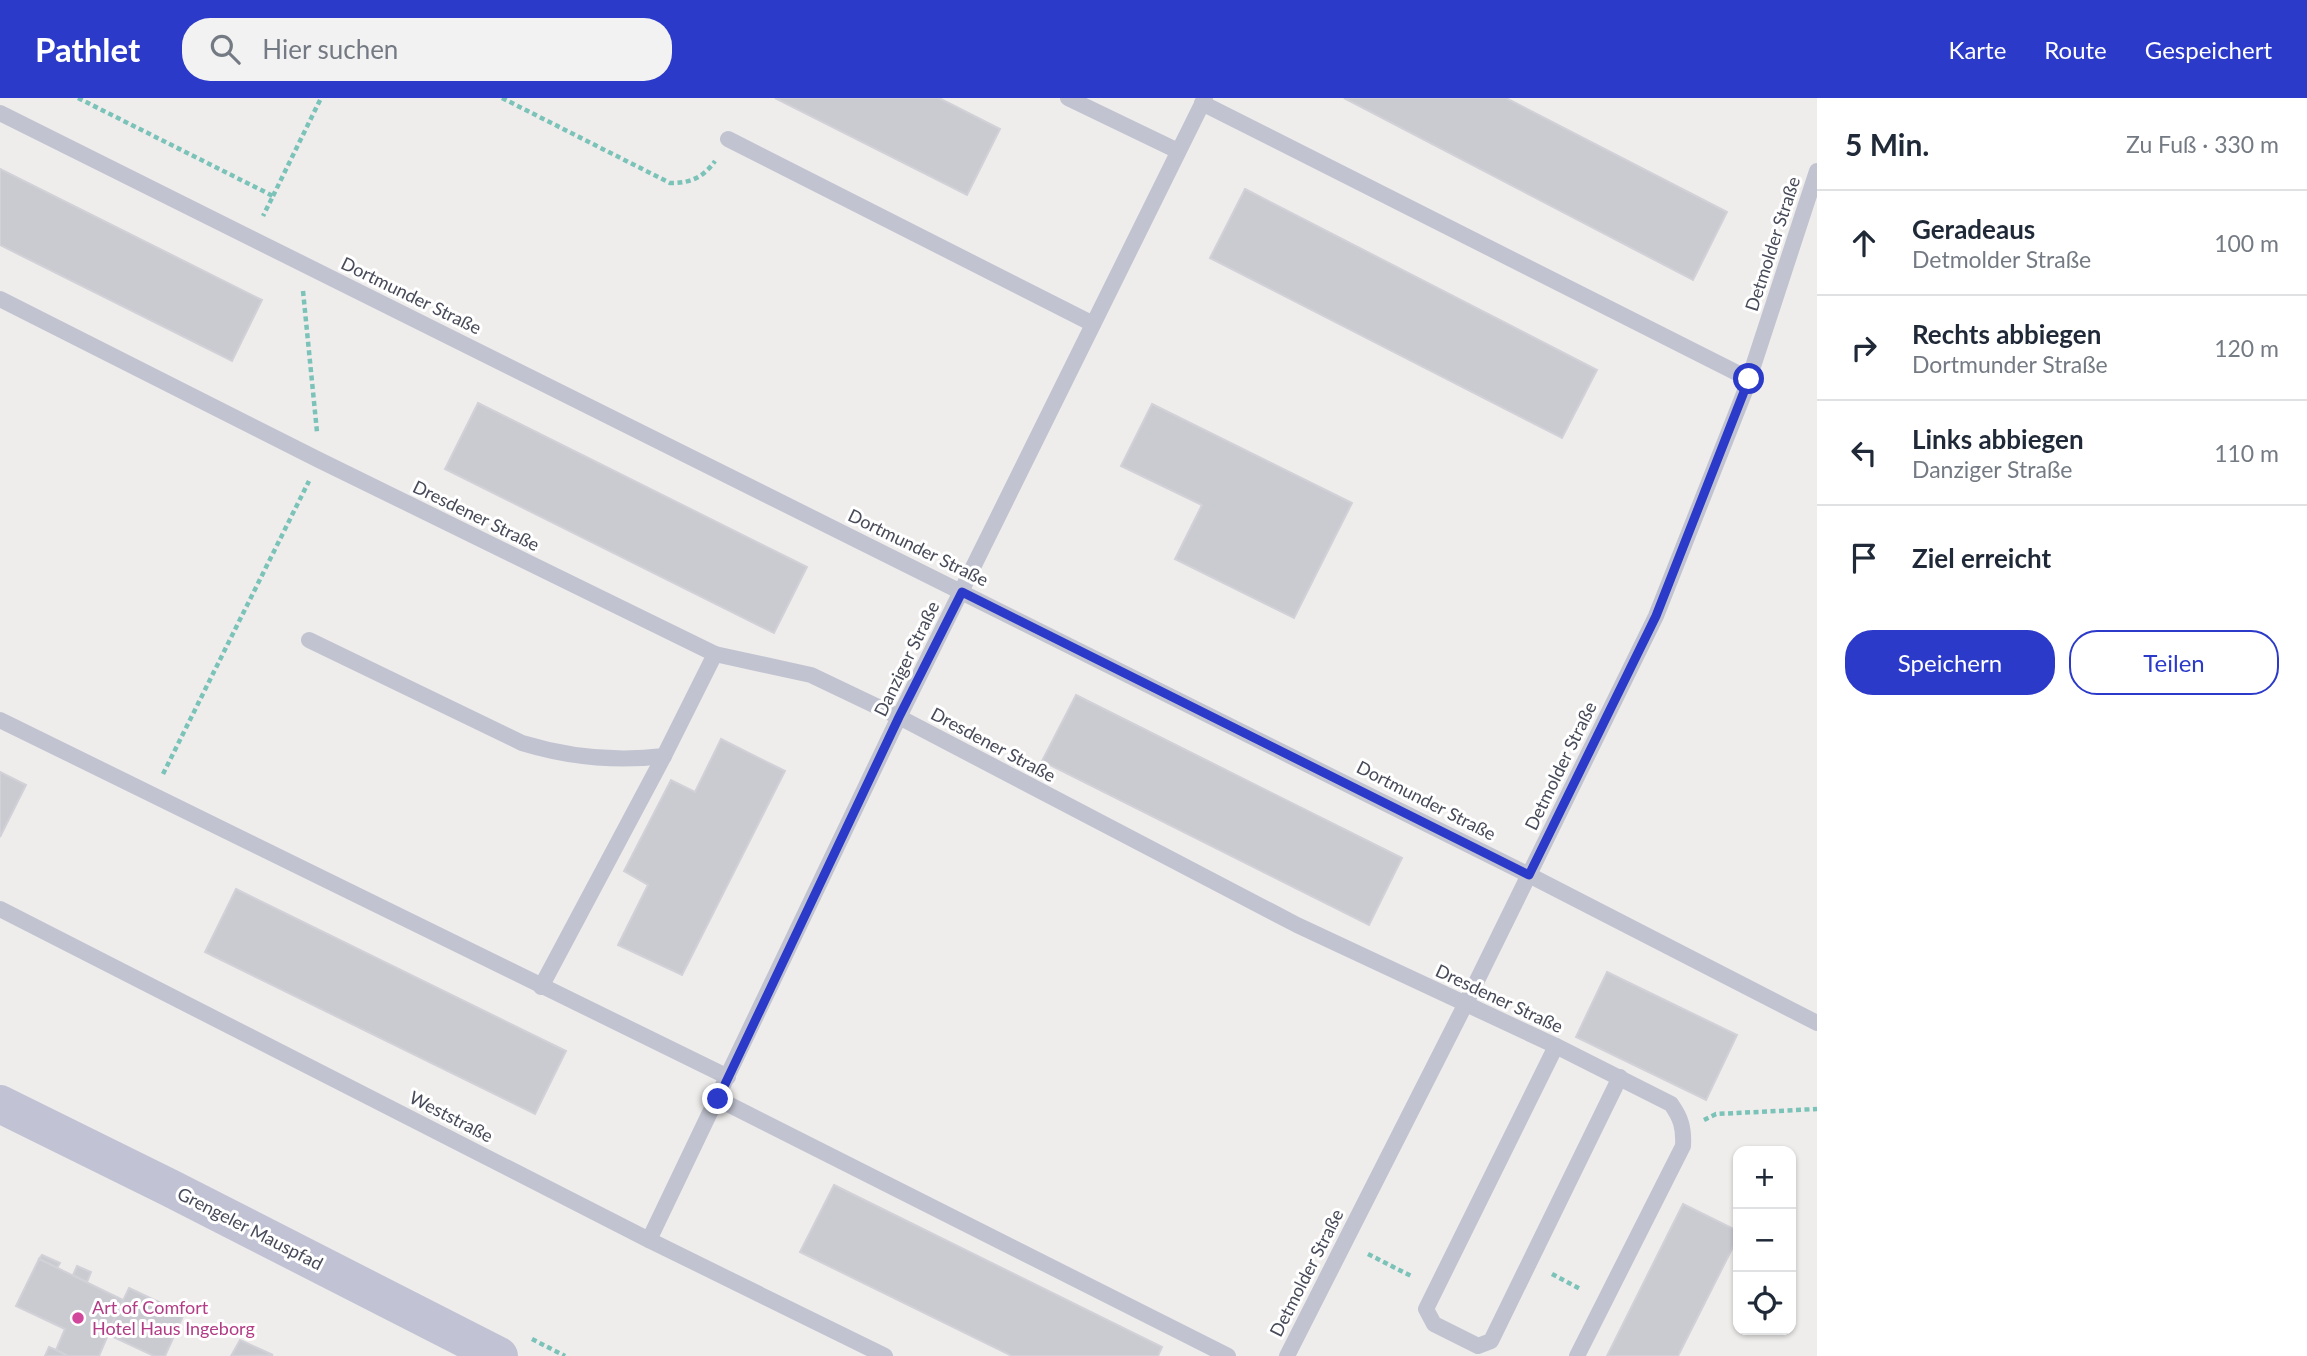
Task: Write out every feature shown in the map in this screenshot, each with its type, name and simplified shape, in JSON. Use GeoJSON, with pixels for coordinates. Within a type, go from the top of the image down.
{"type":"FeatureCollection","features":[{"type":"Feature","properties":{"kind":"main road","name":"Grengeler Mauspfad"},"geometry":{"type":"LineString","coordinates":[[0,1104],[499,1356]]}},
{"type":"Feature","properties":{"kind":"lane"},"geometry":{"type":"LineString","coordinates":[[1068,98],[1178,151]]}},
{"type":"Feature","properties":{"kind":"lane"},"geometry":{"type":"LineString","coordinates":[[1204,101],[1749,379]]}},
{"type":"Feature","properties":{"kind":"lane","name":"Danziger Straße"},"geometry":{"type":"LineString","coordinates":[[649,1240],[899,717],[1204,101]]}},
{"type":"Feature","properties":{"kind":"lane","name":"Dortmunder Straße"},"geometry":{"type":"LineString","coordinates":[[0,113],[1529,875],[1817,1023]]}},
{"type":"Feature","properties":{"kind":"lane"},"geometry":{"type":"LineString","coordinates":[[728,139],[1093,324]]}},
{"type":"Feature","properties":{"kind":"lane","name":"Detmolder Straße"},"geometry":{"type":"LineString","coordinates":[[1287,1356],[1465,1005],[1656,616],[1749,379],[1817,171]]}},
{"type":"Feature","properties":{"kind":"lane","name":"Dresdener Straße"},"geometry":{"type":"LineString","coordinates":[[0,299],[319,460],[715,654],[811,675],[899,717],[1297,925],[1620,1077],[1671,1104],[1681,1117],[1684,1131]]}},
{"type":"Feature","properties":{"kind":"lane"},"geometry":{"type":"LineString","coordinates":[[309,640],[522,743],[559,754],[600,758],[643,759],[664,756]]}},
{"type":"Feature","properties":{"kind":"lane"},"geometry":{"type":"LineString","coordinates":[[541,987],[715,654]]}},
{"type":"Feature","properties":{"kind":"lane"},"geometry":{"type":"LineString","coordinates":[[0,720],[728,1077]]}},
{"type":"Feature","properties":{"kind":"lane","name":"Weststraße"},"geometry":{"type":"LineString","coordinates":[[0,909],[649,1240],[886,1356]]}},
{"type":"Feature","properties":{"kind":"lane"},"geometry":{"type":"LineString","coordinates":[[1556,1046],[1426,1309],[1434,1324],[1478,1346],[1491,1341],[1620,1077]]}},
{"type":"Feature","properties":{"kind":"lane"},"geometry":{"type":"LineString","coordinates":[[718,1099],[1228,1356]]}},
{"type":"Feature","properties":{"kind":"lane"},"geometry":{"type":"LineString","coordinates":[[1577,1356],[1683,1146],[1684,1131]]}},
{"type":"Feature","properties":{"kind":"path"},"geometry":{"type":"LineString","coordinates":[[78,98],[273,196]]}},
{"type":"Feature","properties":{"kind":"path"},"geometry":{"type":"LineString","coordinates":[[251,238],[321,98]]}},
{"type":"Feature","properties":{"kind":"path"},"geometry":{"type":"LineString","coordinates":[[502,98],[670,183],[683,183],[706,173],[728,139]]}},
{"type":"Feature","properties":{"kind":"path"},"geometry":{"type":"LineString","coordinates":[[152,796],[319,460],[300,262]]}},
{"type":"Feature","properties":{"kind":"path"},"geometry":{"type":"LineString","coordinates":[[1684,1131],[1716,1114],[1817,1109]]}},
{"type":"Feature","properties":{"kind":"path"},"geometry":{"type":"LineString","coordinates":[[1345,1242],[1436,1289]]}},
{"type":"Feature","properties":{"kind":"path"},"geometry":{"type":"LineString","coordinates":[[1530,1262],[1604,1302]]}},
{"type":"Feature","properties":{"kind":"building"},"geometry":{"type":"Polygon","coordinates":[[[775,98],[939,98],[1000,129],[967,195],[775,98]]]}},
{"type":"Feature","properties":{"kind":"building"},"geometry":{"type":"Polygon","coordinates":[[[1344,98],[1506,98],[1727,212],[1693,280],[1344,98]]]}},
{"type":"Feature","properties":{"kind":"building"},"geometry":{"type":"Polygon","coordinates":[[[0,169],[262,300],[232,361],[0,245],[0,169]]]}},
{"type":"Feature","properties":{"kind":"building"},"geometry":{"type":"Polygon","coordinates":[[[1245,189],[1597,370],[1562,438],[1210,258],[1245,189]]]}},
{"type":"Feature","properties":{"kind":"building"},"geometry":{"type":"Polygon","coordinates":[[[478,403],[807,567],[774,633],[445,469],[478,403]]]}},
{"type":"Feature","properties":{"kind":"building"},"geometry":{"type":"Polygon","coordinates":[[[1152,404],[1352,503],[1294,618],[1175,559],[1202,505],[1121,466],[1152,404]]]}},
{"type":"Feature","properties":{"kind":"building"},"geometry":{"type":"Polygon","coordinates":[[[1076,695],[1402,858],[1369,925],[1042,761],[1076,695]]]}},
{"type":"Feature","properties":{"kind":"building"},"geometry":{"type":"Polygon","coordinates":[[[721,739],[785,771],[682,975],[618,945],[648,885],[624,871],[671,780],[695,792],[721,739]]]}},
{"type":"Feature","properties":{"kind":"building"},"geometry":{"type":"Polygon","coordinates":[[[0,772],[26,785],[0,837],[0,772]]]}},
{"type":"Feature","properties":{"kind":"building"},"geometry":{"type":"Polygon","coordinates":[[[236,889],[566,1051],[535,1114],[205,952],[236,889]]]}},
{"type":"Feature","properties":{"kind":"building"},"geometry":{"type":"Polygon","coordinates":[[[1607,972],[1737,1035],[1706,1100],[1576,1037],[1607,972]]]}},
{"type":"Feature","properties":{"kind":"building"},"geometry":{"type":"Polygon","coordinates":[[[834,1185],[1162,1347],[1158,1356],[1012,1356],[800,1252],[834,1185]]]}},
{"type":"Feature","properties":{"kind":"building"},"geometry":{"type":"Polygon","coordinates":[[[1683,1204],[1733,1229],[1733,1247],[1678,1356],[1607,1356],[1683,1204]]]}},
{"type":"Feature","properties":{"kind":"building"},"geometry":{"type":"Polygon","coordinates":[[[42,1255],[60,1263],[57,1268],[39,1259],[42,1255]]]}},
{"type":"Feature","properties":{"kind":"building","name":"Art of Comfort Hotel Haus Ingeborg"},"geometry":{"type":"Polygon","coordinates":[[[39,1259],[123,1300],[99,1356],[68,1356],[56,1350],[65,1329],[16,1306],[39,1259]]]}},
{"type":"Feature","properties":{"kind":"building"},"geometry":{"type":"Polygon","coordinates":[[[77,1266],[91,1272],[87,1282],[73,1275],[77,1266]]]}},
{"type":"Feature","properties":{"kind":"building"},"geometry":{"type":"Polygon","coordinates":[[[129,1288],[184,1314],[165,1356],[154,1356],[107,1334],[129,1288]]]}},
{"type":"Feature","properties":{"kind":"building"},"geometry":{"type":"Polygon","coordinates":[[[240,1340],[273,1355],[231,1356],[240,1340]]]}},
{"type":"Feature","properties":{"kind":"building"},"geometry":{"type":"Polygon","coordinates":[[[49,1347],[56,1350],[68,1356],[45,1356],[49,1347]]]}},
{"type":"Feature","properties":{"kind":"place","name":"Art of Comfort Hotel Haus Ingeborg"},"geometry":{"type":"Point","coordinates":[78,1318]}},
{"type":"Feature","properties":{"kind":"route"},"geometry":{"type":"LineString","coordinates":[[718,1099],[899,717],[962,592],[1529,875],[1656,616],[1749,379]]}}]}
